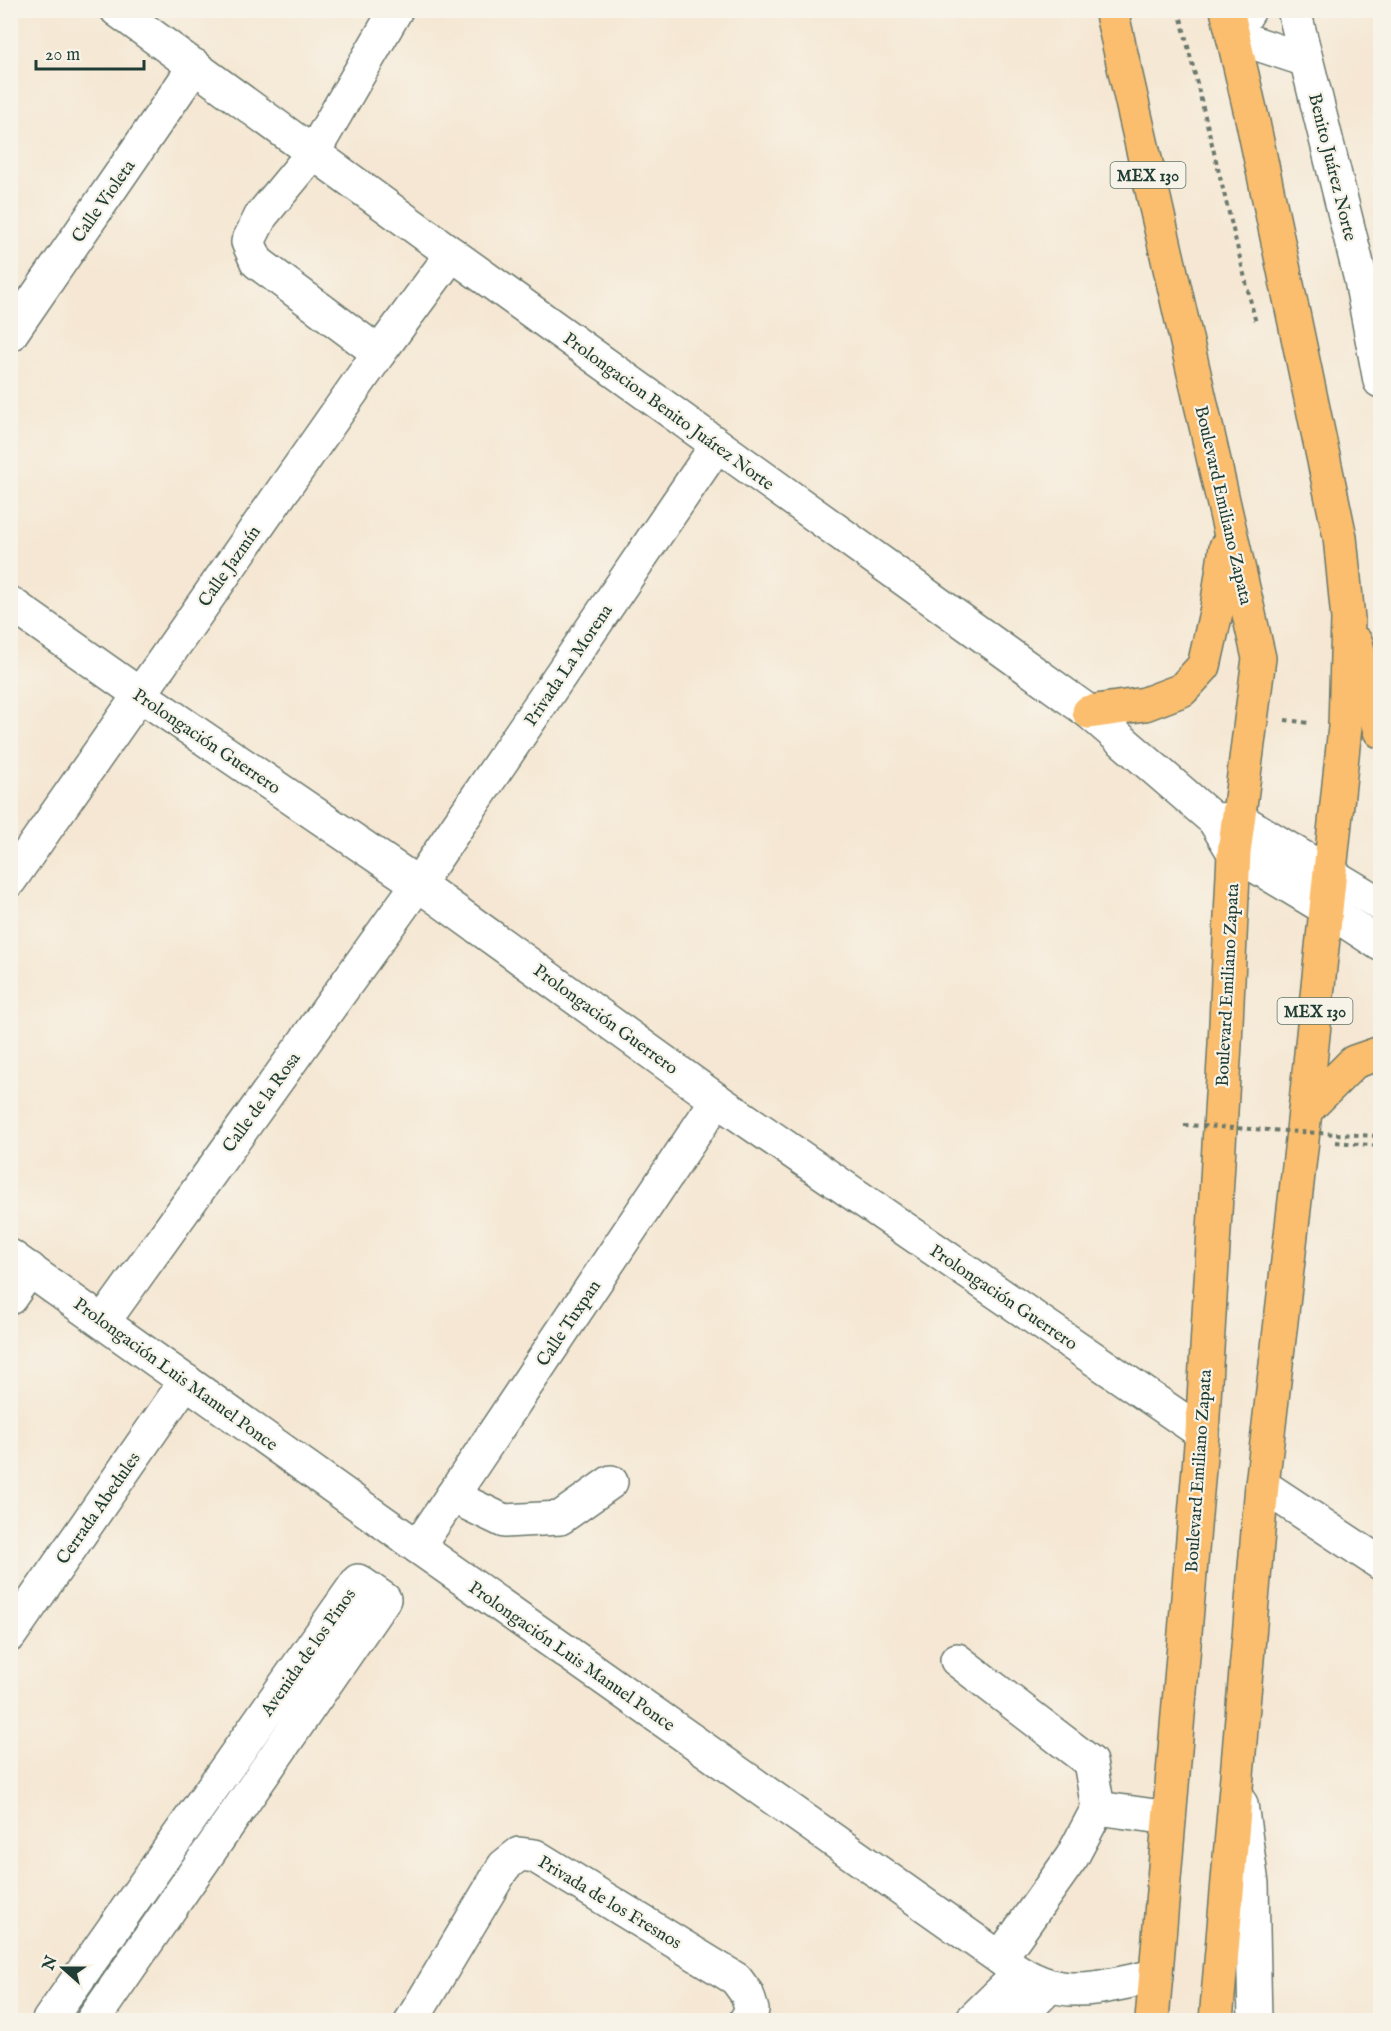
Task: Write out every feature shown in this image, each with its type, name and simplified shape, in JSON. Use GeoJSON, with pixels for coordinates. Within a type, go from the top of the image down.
{"type":"FeatureCollection","features":[{"type":"Feature","properties":{"kind":"main road","name":"Boulevard Emiliano Zapata"},"geometry":{"type":"LineString","coordinates":[[1111,10],[1259,658],[1251,717],[1227,820],[1234,853],[1202,1433],[1152,2020]]}},
{"type":"Feature","properties":{"kind":"main road","name":"MEX 130"},"geometry":{"type":"LineString","coordinates":[[1216,2020],[1262,1485],[1345,727],[1348,619],[1340,537],[1252,118],[1236,19]]}},
{"type":"Feature","properties":{"kind":"main road"},"geometry":{"type":"LineString","coordinates":[[1089,712],[1145,704],[1182,690],[1204,666],[1217,608],[1229,527]]}},
{"type":"Feature","properties":{"kind":"main road"},"geometry":{"type":"LineString","coordinates":[[1348,619],[1380,731]]}},
{"type":"Feature","properties":{"kind":"main road"},"geometry":{"type":"LineString","coordinates":[[1303,1125],[1354,1062],[1380,1053]]}},
{"type":"Feature","properties":{"kind":"street","name":"Prolongacion Benito Juárez Norte"},"geometry":{"type":"LineString","coordinates":[[117,10],[1089,712],[1227,820],[1328,872],[1380,904]]}},
{"type":"Feature","properties":{"kind":"street"},"geometry":{"type":"LineString","coordinates":[[379,353],[257,262],[248,242],[261,216],[313,153],[396,10]]}},
{"type":"Feature","properties":{"kind":"street","name":"Benito Juárez Norte"},"geometry":{"type":"LineString","coordinates":[[1293,10],[1371,287],[1380,381]]}},
{"type":"Feature","properties":{"kind":"street"},"geometry":{"type":"LineString","coordinates":[[1236,19],[1306,60]]}},
{"type":"Feature","properties":{"kind":"street","name":"Calle Violeta"},"geometry":{"type":"LineString","coordinates":[[10,335],[195,66]]}},
{"type":"Feature","properties":{"kind":"street","name":"Calle Jazmín"},"geometry":{"type":"LineString","coordinates":[[10,880],[379,353],[452,254]]}},
{"type":"Feature","properties":{"kind":"street","name":"Privada La Morena"},"geometry":{"type":"LineString","coordinates":[[418,884],[717,445]]}},
{"type":"Feature","properties":{"kind":"street","name":"Prolongación Guerrero"},"geometry":{"type":"LineString","coordinates":[[10,603],[418,884],[717,1100],[1202,1433]]}},
{"type":"Feature","properties":{"kind":"street"},"geometry":{"type":"LineString","coordinates":[[1234,853],[1380,944]]}},
{"type":"Feature","properties":{"kind":"street","name":"Calle de la Rosa"},"geometry":{"type":"LineString","coordinates":[[104,1321],[418,884]]}},
{"type":"Feature","properties":{"kind":"street","name":"Calle Tuxpan"},"geometry":{"type":"LineString","coordinates":[[418,1547],[717,1100]]}},
{"type":"Feature","properties":{"kind":"street"},"geometry":{"type":"LineString","coordinates":[[10,1298],[20,1262]]}},
{"type":"Feature","properties":{"kind":"street","name":"Prolongación Luis Manuel Ponce"},"geometry":{"type":"LineString","coordinates":[[20,1262],[1010,1966],[1049,1987],[1085,1990],[1156,1976]]}},
{"type":"Feature","properties":{"kind":"street","name":"Cerrada Abedules"},"geometry":{"type":"LineString","coordinates":[[10,1635],[186,1381]]}},
{"type":"Feature","properties":{"kind":"street"},"geometry":{"type":"LineString","coordinates":[[452,1496],[504,1521],[560,1518],[611,1482]]}},
{"type":"Feature","properties":{"kind":"street"},"geometry":{"type":"LineString","coordinates":[[1262,1485],[1380,1563]]}},
{"type":"Feature","properties":{"kind":"street","name":"Avenida de los Pinos"},"geometry":{"type":"LineString","coordinates":[[49,2020],[358,1581],[384,1599],[93,2020]]}},
{"type":"Feature","properties":{"kind":"street"},"geometry":{"type":"LineString","coordinates":[[957,1660],[1090,1762],[1098,1808],[1010,1966],[972,2020]]}},
{"type":"Feature","properties":{"kind":"street"},"geometry":{"type":"LineString","coordinates":[[1237,1776],[1252,1884],[1255,2020]]}},
{"type":"Feature","properties":{"kind":"street"},"geometry":{"type":"LineString","coordinates":[[1098,1808],[1169,1818]]}},
{"type":"Feature","properties":{"kind":"street","name":"Privada de los Fresnos"},"geometry":{"type":"LineString","coordinates":[[412,2020],[504,1866],[519,1854],[535,1856],[736,1979],[747,1994],[752,2010],[746,2020]]}},
{"type":"Feature","properties":{"kind":"street","name":"Boulevard Emiliano Zapata"},"geometry":{"type":"LineString","coordinates":[[1136,2020],[1156,1976]]}},
{"type":"Feature","properties":{"kind":"street"},"geometry":{"type":"LineString","coordinates":[[1017,2020],[1049,1987]]}},
{"type":"Feature","properties":{"kind":"path"},"geometry":{"type":"LineString","coordinates":[[1179,10],[1257,326]]}},
{"type":"Feature","properties":{"kind":"path"},"geometry":{"type":"LineString","coordinates":[[1307,723],[1308,712]]}},
{"type":"Feature","properties":{"kind":"path"},"geometry":{"type":"LineString","coordinates":[[1251,717],[1345,727]]}},
{"type":"Feature","properties":{"kind":"path"},"geometry":{"type":"LineString","coordinates":[[1184,1125],[1380,1136]]}},
{"type":"Feature","properties":{"kind":"path"},"geometry":{"type":"LineString","coordinates":[[1303,1125],[1380,1146]]}}]}
